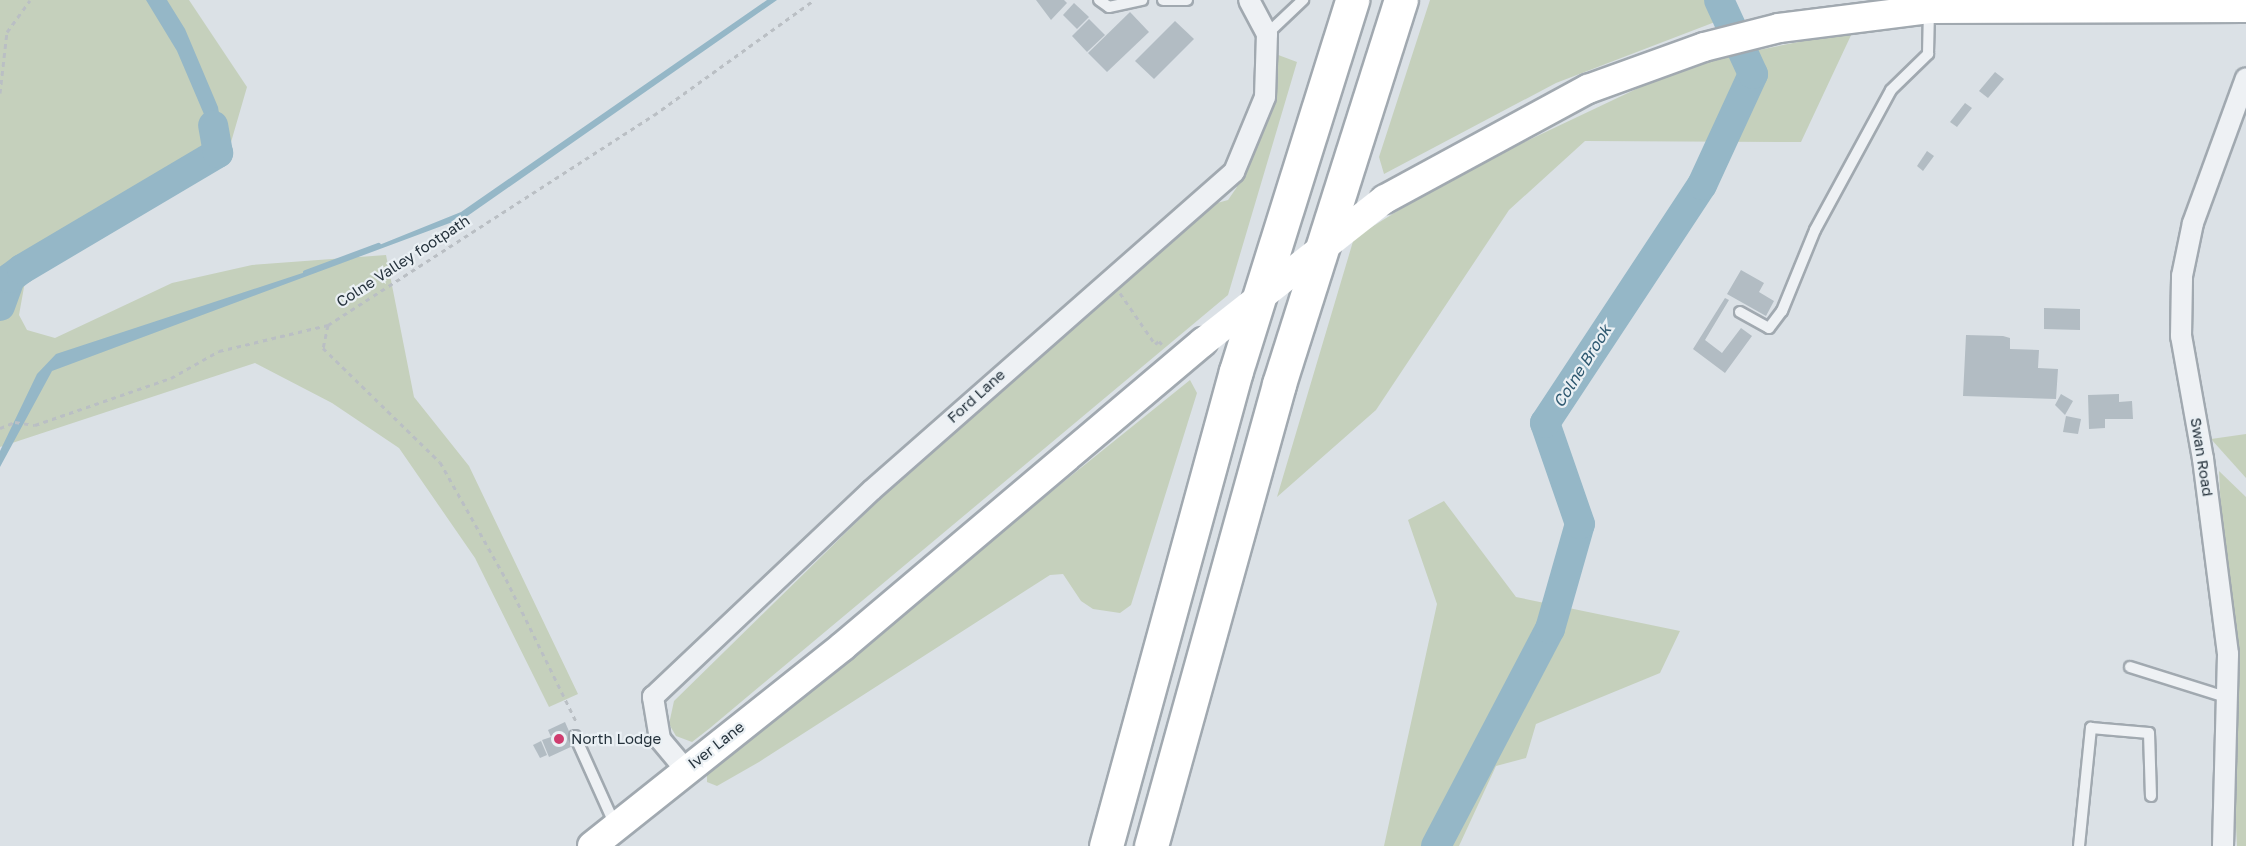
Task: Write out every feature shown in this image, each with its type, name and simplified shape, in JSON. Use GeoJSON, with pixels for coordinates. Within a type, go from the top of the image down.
{"type":"FeatureCollection","features":[{"type":"Feature","properties":{"kind":"highway"},"geometry":{"type":"LineString","coordinates":[[1106,846],[1236,371],[1352,0]]}},
{"type":"Feature","properties":{"kind":"highway"},"geometry":{"type":"LineString","coordinates":[[1151,846],[1279,384],[1401,0]]}},
{"type":"Feature","properties":{"kind":"main road","name":"Iver Lane"},"geometry":{"type":"LineString","coordinates":[[592,846],[842,647],[1203,342],[1385,199],[1588,89],[1704,47],[1779,28],[1929,9],[2246,8]]}},
{"type":"Feature","properties":{"kind":"street","name":"Ford Lane"},"geometry":{"type":"LineString","coordinates":[[686,769],[660,739],[652,697],[1108,278],[1234,172],[1265,97],[1267,34],[1249,0]]}},
{"type":"Feature","properties":{"kind":"street","name":"Swan Road"},"geometry":{"type":"LineString","coordinates":[[2223,846],[2226,697],[2219,569],[2181,336],[2182,276],[2193,223],[2246,78]]}},
{"type":"Feature","properties":{"kind":"lane"},"geometry":{"type":"LineString","coordinates":[[1099,0],[1108,7],[1142,0]]}},
{"type":"Feature","properties":{"kind":"lane"},"geometry":{"type":"LineString","coordinates":[[1163,0],[1187,0]]}},
{"type":"Feature","properties":{"kind":"lane"},"geometry":{"type":"LineString","coordinates":[[1267,34],[1303,0]]}},
{"type":"Feature","properties":{"kind":"lane"},"geometry":{"type":"LineString","coordinates":[[1740,312],[1769,328],[1782,310],[1815,230],[1891,90],[1928,54],[1929,9]]}},
{"type":"Feature","properties":{"kind":"lane"},"geometry":{"type":"LineString","coordinates":[[2130,667],[2226,697]]}},
{"type":"Feature","properties":{"kind":"lane"},"geometry":{"type":"LineString","coordinates":[[2079,846],[2091,728],[2149,733],[2151,796]]}},
{"type":"Feature","properties":{"kind":"lane"},"geometry":{"type":"LineString","coordinates":[[575,736],[617,828]]}},
{"type":"Feature","properties":{"kind":"path"},"geometry":{"type":"LineString","coordinates":[[0,93],[7,32],[30,0]]}},
{"type":"Feature","properties":{"kind":"path","name":"Colne Valley footpath"},"geometry":{"type":"LineString","coordinates":[[568,704],[440,462],[323,348],[327,325],[654,116],[814,0]]}},
{"type":"Feature","properties":{"kind":"path"},"geometry":{"type":"LineString","coordinates":[[1108,278],[1155,344],[1159,341],[1178,363]]}},
{"type":"Feature","properties":{"kind":"path"},"geometry":{"type":"LineString","coordinates":[[0,428],[15,422],[35,425],[171,378],[219,351],[327,325]]}},
{"type":"Feature","properties":{"kind":"green space"},"geometry":{"type":"Polygon","coordinates":[[[0,0],[189,0],[247,87],[227,156],[82,248],[26,276],[19,315],[27,330],[55,338],[172,283],[252,265],[386,255],[414,397],[469,466],[578,694],[549,707],[475,558],[399,448],[332,403],[255,363],[0,447],[0,0]]]}},
{"type":"Feature","properties":{"kind":"green space"},"geometry":{"type":"Polygon","coordinates":[[[1430,0],[1708,0],[1715,22],[1556,83],[1384,174],[1379,157],[1430,0]]]}},
{"type":"Feature","properties":{"kind":"green space"},"geometry":{"type":"Polygon","coordinates":[[[1853,31],[1801,142],[1585,141],[1509,210],[1376,410],[1277,497],[1354,238],[1457,174],[1689,64],[1853,31]]]}},
{"type":"Feature","properties":{"kind":"green space"},"geometry":{"type":"Polygon","coordinates":[[[1273,53],[1297,62],[1228,295],[710,728],[692,742],[676,736],[669,724],[674,701],[973,408],[1210,205],[1228,200],[1237,187],[1235,173],[1273,53]]]}},
{"type":"Feature","properties":{"kind":"green space"},"geometry":{"type":"Polygon","coordinates":[[[1190,380],[1197,393],[1131,605],[1120,613],[1093,609],[1081,601],[1063,574],[1050,575],[759,762],[717,786],[707,782],[707,769],[1190,380]]]}},
{"type":"Feature","properties":{"kind":"green space"},"geometry":{"type":"Polygon","coordinates":[[[2246,434],[2246,478],[2211,439],[2246,434]]]}},
{"type":"Feature","properties":{"kind":"green space"},"geometry":{"type":"Polygon","coordinates":[[[2219,471],[2246,497],[2246,846],[2237,846],[2219,471]]]}},
{"type":"Feature","properties":{"kind":"green space"},"geometry":{"type":"Polygon","coordinates":[[[1444,501],[1516,597],[1680,631],[1660,673],[1536,724],[1526,758],[1496,766],[1459,846],[1384,846],[1437,604],[1408,520],[1444,501]]]}},
{"type":"Feature","properties":{"kind":"water"},"geometry":{"type":"Polygon","coordinates":[[[146,0],[167,0],[185,29],[218,107],[225,151],[219,157],[210,159],[216,145],[212,133],[177,51],[146,0]]]}},
{"type":"Feature","properties":{"kind":"water"},"geometry":{"type":"Polygon","coordinates":[[[767,0],[777,0],[466,217],[52,371],[0,467],[0,451],[37,374],[56,354],[342,260],[461,212],[767,0]]]}},
{"type":"Feature","properties":{"kind":"building"},"geometry":{"type":"Polygon","coordinates":[[[1036,0],[1064,0],[1067,3],[1051,20],[1036,0]]]}},
{"type":"Feature","properties":{"kind":"building"},"geometry":{"type":"Polygon","coordinates":[[[1074,3],[1089,17],[1077,29],[1063,15],[1074,3]]]}},
{"type":"Feature","properties":{"kind":"building"},"geometry":{"type":"Polygon","coordinates":[[[1130,12],[1149,32],[1107,72],[1088,53],[1130,12]]]}},
{"type":"Feature","properties":{"kind":"building"},"geometry":{"type":"Polygon","coordinates":[[[1089,19],[1105,35],[1087,52],[1072,36],[1089,19]]]}},
{"type":"Feature","properties":{"kind":"building"},"geometry":{"type":"Polygon","coordinates":[[[1175,21],[1194,39],[1154,79],[1135,61],[1175,21]]]}},
{"type":"Feature","properties":{"kind":"building"},"geometry":{"type":"Polygon","coordinates":[[[1995,72],[2004,79],[1988,98],[1979,91],[1995,72]]]}},
{"type":"Feature","properties":{"kind":"building"},"geometry":{"type":"Polygon","coordinates":[[[1965,103],[1972,108],[1957,127],[1950,122],[1965,103]]]}},
{"type":"Feature","properties":{"kind":"building"},"geometry":{"type":"Polygon","coordinates":[[[1927,151],[1934,156],[1923,171],[1917,166],[1927,151]]]}},
{"type":"Feature","properties":{"kind":"building"},"geometry":{"type":"Polygon","coordinates":[[[1741,270],[1764,283],[1759,292],[1774,301],[1766,316],[1727,294],[1741,270]]]}},
{"type":"Feature","properties":{"kind":"building"},"geometry":{"type":"Polygon","coordinates":[[[1725,298],[1729,300],[1705,340],[1722,353],[1741,328],[1752,336],[1725,373],[1693,349],[1725,298]]]}},
{"type":"Feature","properties":{"kind":"building"},"geometry":{"type":"Polygon","coordinates":[[[2044,308],[2080,309],[2080,330],[2044,329],[2044,308]]]}},
{"type":"Feature","properties":{"kind":"building"},"geometry":{"type":"Polygon","coordinates":[[[1966,335],[2003,336],[2010,338],[2010,349],[2039,350],[2038,368],[2058,369],[2056,399],[1963,396],[1966,335]]]}},
{"type":"Feature","properties":{"kind":"building"},"geometry":{"type":"Polygon","coordinates":[[[2061,394],[2073,401],[2065,415],[2055,405],[2061,394]]]}},
{"type":"Feature","properties":{"kind":"building"},"geometry":{"type":"Polygon","coordinates":[[[2119,394],[2119,402],[2132,401],[2133,419],[2105,419],[2105,428],[2089,429],[2088,395],[2119,394]]]}},
{"type":"Feature","properties":{"kind":"building"},"geometry":{"type":"Polygon","coordinates":[[[2066,416],[2081,419],[2078,434],[2063,432],[2066,416]]]}},
{"type":"Feature","properties":{"kind":"building","name":"North Lodge"},"geometry":{"type":"Polygon","coordinates":[[[565,722],[575,745],[549,757],[542,740],[551,737],[548,730],[565,722]]]}},
{"type":"Feature","properties":{"kind":"building"},"geometry":{"type":"Polygon","coordinates":[[[541,741],[547,755],[540,758],[533,745],[541,741]]]}},
{"type":"Feature","properties":{"kind":"waterway","name":"Colne Brook"},"geometry":{"type":"LineString","coordinates":[[1436,846],[1550,629],[1580,524],[1545,423],[1702,185],[1753,74],[1719,0]]}},
{"type":"Feature","properties":{"kind":"waterway"},"geometry":{"type":"LineString","coordinates":[[0,306],[10,278],[22,269],[218,153],[213,125]]}},
{"type":"Feature","properties":{"kind":"waterway"},"geometry":{"type":"LineString","coordinates":[[305,272],[378,245]]}},
{"type":"Feature","properties":{"kind":"place","name":"North Lodge"},"geometry":{"type":"Point","coordinates":[559,739]}}]}
